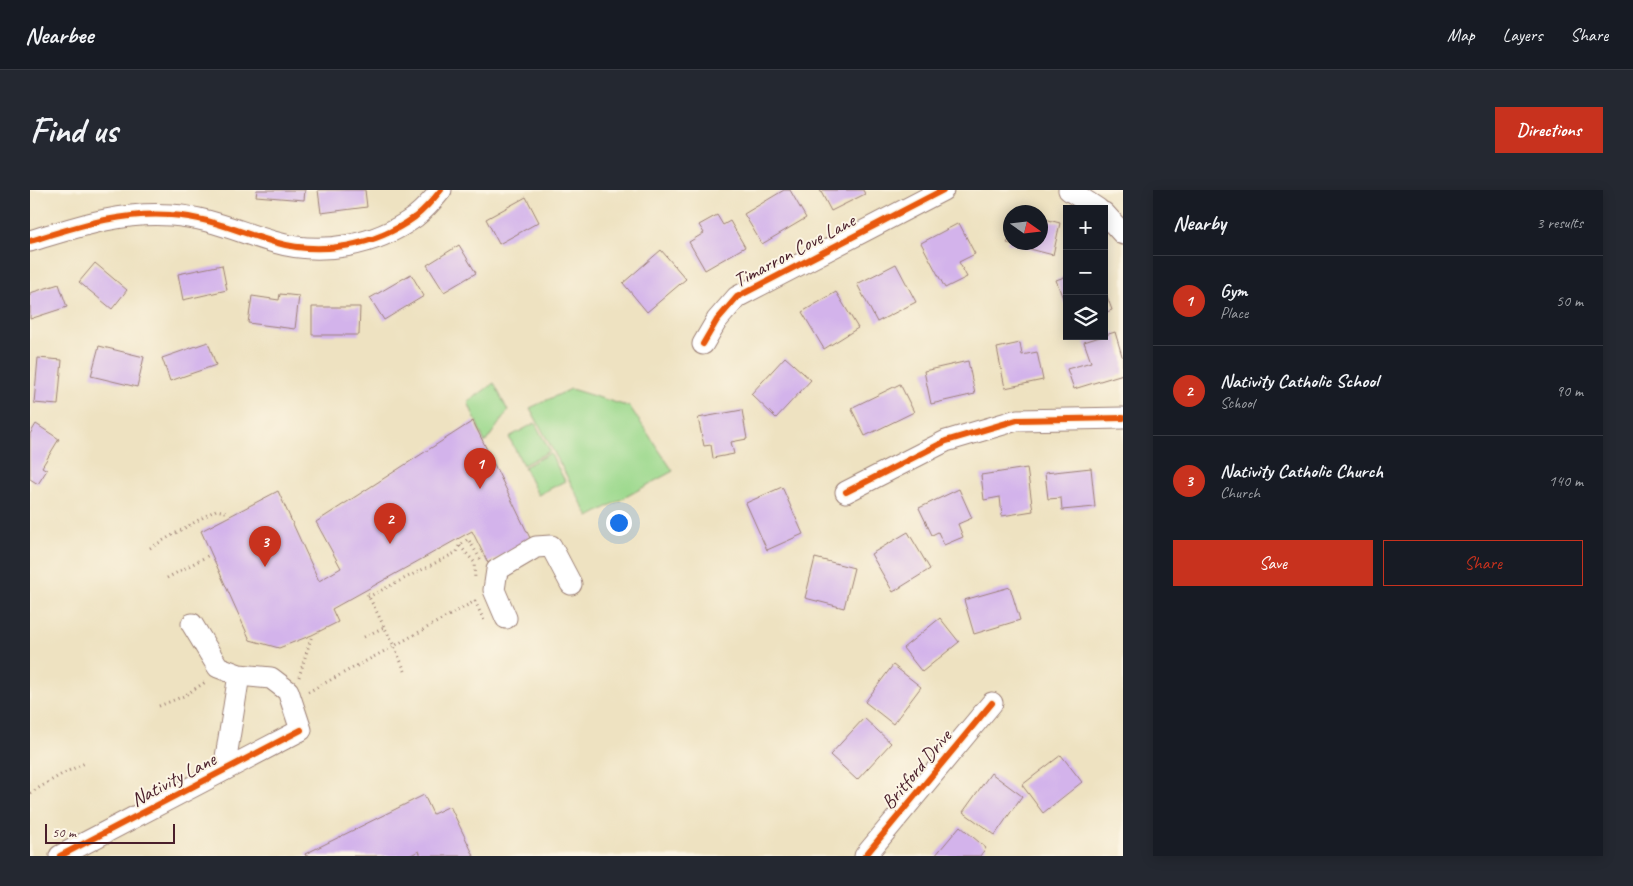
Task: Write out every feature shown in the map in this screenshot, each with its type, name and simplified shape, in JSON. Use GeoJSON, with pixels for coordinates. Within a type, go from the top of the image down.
{"type":"FeatureCollection","features":[{"type":"Feature","properties":{"kind":"street"},"geometry":{"type":"LineString","coordinates":[[30,241],[84,224],[121,216],[171,215],[203,219],[275,242],[298,247],[336,247],[369,240],[399,227],[426,207],[441,190]]}},
{"type":"Feature","properties":{"kind":"street","name":"Timarron Cove Lane"},"geometry":{"type":"LineString","coordinates":[[704,344],[717,320],[737,297],[943,190]]}},
{"type":"Feature","properties":{"kind":"street"},"geometry":{"type":"LineString","coordinates":[[1069,190],[1092,205]]}},
{"type":"Feature","properties":{"kind":"street"},"geometry":{"type":"LineString","coordinates":[[1108,217],[1123,234]]}},
{"type":"Feature","properties":{"kind":"street"},"geometry":{"type":"LineString","coordinates":[[846,492],[946,441],[1017,420],[1123,418]]}},
{"type":"Feature","properties":{"kind":"street"},"geometry":{"type":"LineString","coordinates":[[506,618],[494,590],[497,570],[536,547],[551,546],[571,584]]}},
{"type":"Feature","properties":{"kind":"street"},"geometry":{"type":"LineString","coordinates":[[192,624],[218,667],[239,675],[224,770]]}},
{"type":"Feature","properties":{"kind":"street","name":"Nativity Lane"},"geometry":{"type":"LineString","coordinates":[[60,856],[301,730],[288,692],[271,678],[239,675]]}},
{"type":"Feature","properties":{"kind":"street","name":"Britford Drive"},"geometry":{"type":"LineString","coordinates":[[865,856],[992,703]]}},
{"type":"Feature","properties":{"kind":"path"},"geometry":{"type":"LineString","coordinates":[[150,548],[216,510],[226,512]]}},
{"type":"Feature","properties":{"kind":"path"},"geometry":{"type":"LineString","coordinates":[[368,597],[457,552],[459,546],[468,539],[483,562],[483,567]]}},
{"type":"Feature","properties":{"kind":"path"},"geometry":{"type":"LineString","coordinates":[[459,546],[474,562],[475,584]]}},
{"type":"Feature","properties":{"kind":"path"},"geometry":{"type":"LineString","coordinates":[[167,578],[211,554]]}},
{"type":"Feature","properties":{"kind":"path"},"geometry":{"type":"LineString","coordinates":[[366,591],[405,671]]}},
{"type":"Feature","properties":{"kind":"path"},"geometry":{"type":"LineString","coordinates":[[303,695],[479,599],[477,592]]}},
{"type":"Feature","properties":{"kind":"path"},"geometry":{"type":"LineString","coordinates":[[475,601],[488,628]]}},
{"type":"Feature","properties":{"kind":"path"},"geometry":{"type":"LineString","coordinates":[[364,637],[384,627]]}},
{"type":"Feature","properties":{"kind":"path"},"geometry":{"type":"LineString","coordinates":[[297,682],[312,634]]}},
{"type":"Feature","properties":{"kind":"path"},"geometry":{"type":"LineString","coordinates":[[159,706],[184,696],[212,679]]}},
{"type":"Feature","properties":{"kind":"path"},"geometry":{"type":"LineString","coordinates":[[30,793],[85,763]]}},
{"type":"Feature","properties":{"kind":"green space"},"geometry":{"type":"Polygon","coordinates":[[[494,383],[508,411],[485,443],[468,402],[494,383]]]}},
{"type":"Feature","properties":{"kind":"green space"},"geometry":{"type":"Polygon","coordinates":[[[571,389],[630,407],[673,471],[589,517],[530,408],[571,389]]]}},
{"type":"Feature","properties":{"kind":"green space"},"geometry":{"type":"Polygon","coordinates":[[[535,423],[550,451],[523,465],[509,437],[535,423]]]}},
{"type":"Feature","properties":{"kind":"green space"},"geometry":{"type":"Polygon","coordinates":[[[550,453],[565,481],[538,495],[524,467],[550,453]]]}},
{"type":"Feature","properties":{"kind":"building"},"geometry":{"type":"Polygon","coordinates":[[[257,190],[305,190],[304,200],[256,196],[257,190]]]}},
{"type":"Feature","properties":{"kind":"building"},"geometry":{"type":"Polygon","coordinates":[[[318,190],[365,190],[367,207],[321,213],[318,190]]]}},
{"type":"Feature","properties":{"kind":"building"},"geometry":{"type":"Polygon","coordinates":[[[784,190],[790,190],[806,218],[762,244],[744,214],[784,190]]]}},
{"type":"Feature","properties":{"kind":"building"},"geometry":{"type":"Polygon","coordinates":[[[820,190],[863,190],[865,194],[831,211],[820,190]]]}},
{"type":"Feature","properties":{"kind":"building"},"geometry":{"type":"Polygon","coordinates":[[[526,197],[539,222],[499,244],[486,219],[526,197]]]}},
{"type":"Feature","properties":{"kind":"building"},"geometry":{"type":"Polygon","coordinates":[[[717,215],[723,225],[730,221],[745,247],[705,270],[689,242],[704,233],[699,225],[717,215]]]}},
{"type":"Feature","properties":{"kind":"building"},"geometry":{"type":"Polygon","coordinates":[[[1048,220],[1060,223],[1053,255],[1034,250],[1048,250],[1048,220]]]}},
{"type":"Feature","properties":{"kind":"building"},"geometry":{"type":"Polygon","coordinates":[[[959,223],[975,254],[959,262],[967,277],[945,288],[921,243],[959,223]]]}},
{"type":"Feature","properties":{"kind":"building"},"geometry":{"type":"Polygon","coordinates":[[[459,245],[476,273],[444,292],[427,265],[459,245]]]}},
{"type":"Feature","properties":{"kind":"building"},"geometry":{"type":"Polygon","coordinates":[[[661,250],[686,279],[647,312],[623,283],[661,250]]]}},
{"type":"Feature","properties":{"kind":"building"},"geometry":{"type":"Polygon","coordinates":[[[95,263],[127,290],[112,309],[79,282],[95,263]]]}},
{"type":"Feature","properties":{"kind":"building"},"geometry":{"type":"Polygon","coordinates":[[[896,264],[916,302],[877,322],[857,284],[896,264]]]}},
{"type":"Feature","properties":{"kind":"building"},"geometry":{"type":"Polygon","coordinates":[[[222,265],[227,290],[183,300],[178,274],[222,265]]]}},
{"type":"Feature","properties":{"kind":"building"},"geometry":{"type":"Polygon","coordinates":[[[411,274],[424,296],[384,320],[370,298],[411,274]]]}},
{"type":"Feature","properties":{"kind":"building"},"geometry":{"type":"Polygon","coordinates":[[[1063,277],[1063,298],[1056,280],[1063,277]]]}},
{"type":"Feature","properties":{"kind":"building"},"geometry":{"type":"Polygon","coordinates":[[[59,284],[67,307],[30,319],[30,293],[59,284]]]}},
{"type":"Feature","properties":{"kind":"building"},"geometry":{"type":"Polygon","coordinates":[[[836,292],[858,328],[824,349],[802,312],[836,292]]]}},
{"type":"Feature","properties":{"kind":"building"},"geometry":{"type":"Polygon","coordinates":[[[280,294],[299,296],[295,329],[248,323],[252,296],[279,300],[280,294]]]}},
{"type":"Feature","properties":{"kind":"building"},"geometry":{"type":"Polygon","coordinates":[[[1108,299],[1112,310],[1108,312],[1108,299]]]}},
{"type":"Feature","properties":{"kind":"building"},"geometry":{"type":"Polygon","coordinates":[[[312,307],[360,307],[359,335],[312,335],[312,307]]]}},
{"type":"Feature","properties":{"kind":"building"},"geometry":{"type":"Polygon","coordinates":[[[1115,332],[1123,359],[1123,374],[1074,389],[1067,369],[1091,362],[1084,342],[1108,340],[1108,334],[1115,332]]]}},
{"type":"Feature","properties":{"kind":"building"},"geometry":{"type":"Polygon","coordinates":[[[208,342],[216,365],[170,381],[162,358],[208,342]]]}},
{"type":"Feature","properties":{"kind":"building"},"geometry":{"type":"Polygon","coordinates":[[[1020,343],[1022,355],[1037,352],[1043,380],[1005,388],[997,348],[1020,343]]]}},
{"type":"Feature","properties":{"kind":"building"},"geometry":{"type":"Polygon","coordinates":[[[99,346],[144,357],[137,387],[91,376],[99,346]]]}},
{"type":"Feature","properties":{"kind":"building"},"geometry":{"type":"Polygon","coordinates":[[[785,357],[811,380],[776,418],[751,394],[785,357]]]}},
{"type":"Feature","properties":{"kind":"building"},"geometry":{"type":"Polygon","coordinates":[[[38,358],[62,360],[58,405],[34,403],[38,358]]]}},
{"type":"Feature","properties":{"kind":"building"},"geometry":{"type":"Polygon","coordinates":[[[968,361],[975,394],[931,404],[924,371],[968,361]]]}},
{"type":"Feature","properties":{"kind":"building"},"geometry":{"type":"Polygon","coordinates":[[[900,384],[914,412],[865,436],[851,408],[900,384]]]}},
{"type":"Feature","properties":{"kind":"building"},"geometry":{"type":"Polygon","coordinates":[[[742,410],[747,439],[731,442],[734,454],[713,458],[711,445],[704,446],[698,418],[742,410]]]}},
{"type":"Feature","properties":{"kind":"building"},"geometry":{"type":"Polygon","coordinates":[[[473,421],[531,540],[488,563],[472,531],[332,609],[338,622],[312,635],[279,648],[250,640],[201,531],[278,491],[319,581],[341,568],[316,522],[473,421]]]}},
{"type":"Feature","properties":{"kind":"building"},"geometry":{"type":"Polygon","coordinates":[[[36,424],[59,439],[42,467],[47,470],[38,484],[30,479],[30,434],[36,424]]]}},
{"type":"Feature","properties":{"kind":"building"},"geometry":{"type":"Polygon","coordinates":[[[1027,468],[1033,511],[1002,516],[1000,497],[984,500],[981,475],[1027,468]]]}},
{"type":"Feature","properties":{"kind":"building"},"geometry":{"type":"Polygon","coordinates":[[[1091,468],[1095,507],[1062,510],[1061,498],[1048,499],[1045,473],[1091,468]]]}},
{"type":"Feature","properties":{"kind":"building"},"geometry":{"type":"Polygon","coordinates":[[[782,487],[803,534],[767,550],[746,503],[782,487]]]}},
{"type":"Feature","properties":{"kind":"building"},"geometry":{"type":"Polygon","coordinates":[[[959,489],[972,518],[958,524],[963,537],[944,545],[938,532],[932,535],[919,508],[959,489]]]}},
{"type":"Feature","properties":{"kind":"building"},"geometry":{"type":"Polygon","coordinates":[[[908,532],[930,569],[893,592],[871,554],[908,532]]]}},
{"type":"Feature","properties":{"kind":"building"},"geometry":{"type":"Polygon","coordinates":[[[815,558],[854,568],[844,608],[805,598],[815,558]]]}},
{"type":"Feature","properties":{"kind":"building"},"geometry":{"type":"Polygon","coordinates":[[[1010,587],[1020,620],[974,634],[964,600],[1010,587]]]}},
{"type":"Feature","properties":{"kind":"building"},"geometry":{"type":"Polygon","coordinates":[[[940,618],[959,642],[922,672],[903,648],[940,618]]]}},
{"type":"Feature","properties":{"kind":"building"},"geometry":{"type":"Polygon","coordinates":[[[893,665],[921,687],[893,724],[865,702],[893,665]]]}},
{"type":"Feature","properties":{"kind":"building"},"geometry":{"type":"Polygon","coordinates":[[[864,718],[891,743],[857,780],[830,755],[864,718]]]}},
{"type":"Feature","properties":{"kind":"building"},"geometry":{"type":"Polygon","coordinates":[[[1061,755],[1082,782],[1043,813],[1022,785],[1061,755]]]}},
{"type":"Feature","properties":{"kind":"building"},"geometry":{"type":"Polygon","coordinates":[[[991,773],[1022,796],[995,835],[963,812],[991,773]]]}},
{"type":"Feature","properties":{"kind":"building"},"geometry":{"type":"Polygon","coordinates":[[[424,795],[433,814],[450,806],[474,856],[421,856],[419,851],[409,856],[306,856],[305,854],[424,795]]]}},
{"type":"Feature","properties":{"kind":"building"},"geometry":{"type":"Polygon","coordinates":[[[960,826],[986,848],[980,856],[935,856],[960,826]]]}},
{"type":"Feature","properties":{"kind":"cycle path"},"geometry":{"type":"LineString","coordinates":[[30,241],[99,221],[153,214],[184,216],[292,246],[310,248],[347,246],[383,235],[399,227],[419,214],[441,190]]}},
{"type":"Feature","properties":{"kind":"cycle path"},"geometry":{"type":"LineString","coordinates":[[703,344],[717,320],[737,297],[943,190]]}},
{"type":"Feature","properties":{"kind":"cycle path"},"geometry":{"type":"LineString","coordinates":[[846,492],[946,441],[1017,420],[1123,418]]}},
{"type":"Feature","properties":{"kind":"cycle path"},"geometry":{"type":"LineString","coordinates":[[865,856],[992,703]]}},
{"type":"Feature","properties":{"kind":"cycle path"},"geometry":{"type":"LineString","coordinates":[[60,856],[301,730]]}},
{"type":"Feature","properties":{"kind":"place","name":"Gym"},"geometry":{"type":"Point","coordinates":[480,489]}},
{"type":"Feature","properties":{"kind":"place","name":"Nativity Catholic School"},"geometry":{"type":"Point","coordinates":[390,544]}},
{"type":"Feature","properties":{"kind":"place","name":"Nativity Catholic Church"},"geometry":{"type":"Point","coordinates":[265,567]}}]}
